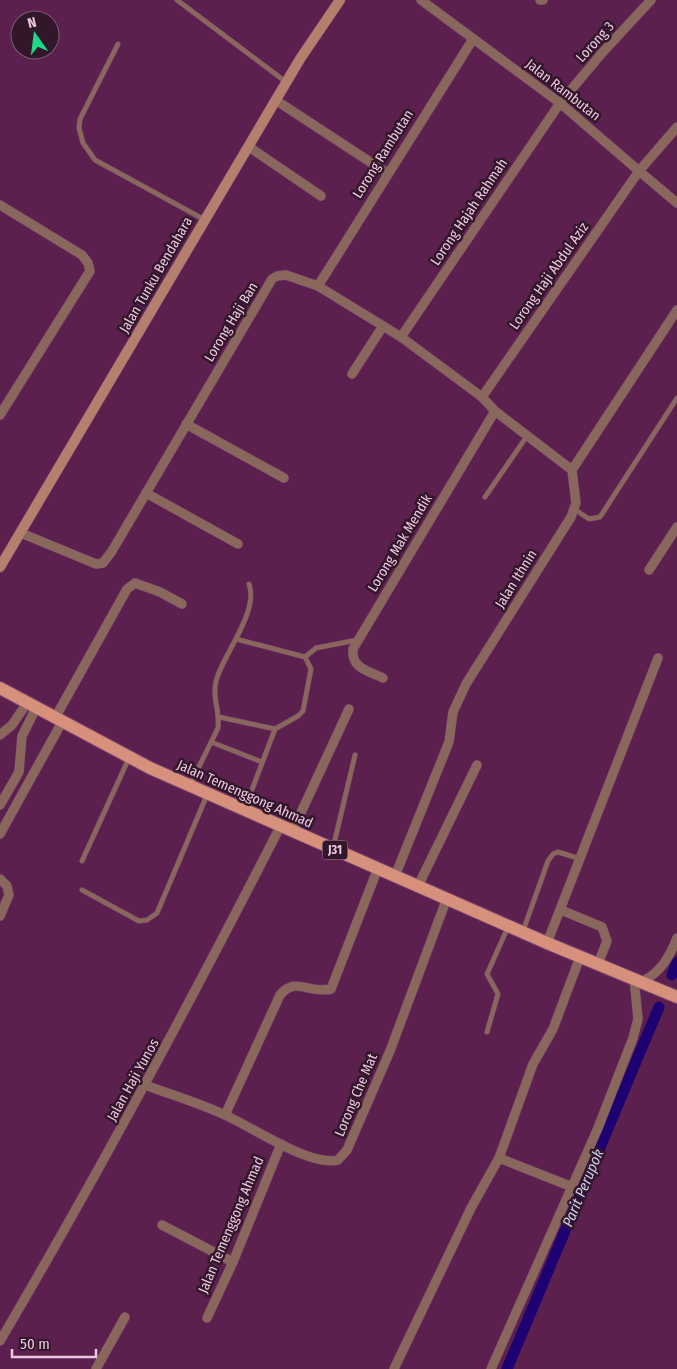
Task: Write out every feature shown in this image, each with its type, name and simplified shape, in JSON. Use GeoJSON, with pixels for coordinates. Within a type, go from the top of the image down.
{"type":"FeatureCollection","features":[{"type":"Feature","properties":{"kind":"main road","name":"Jalan Temenggong Ahmad"},"geometry":{"type":"LineString","coordinates":[[0,688],[129,757],[190,786],[547,943],[638,979],[677,997]]}},
{"type":"Feature","properties":{"kind":"street","name":"Jalan Tunku Bendahara"},"geometry":{"type":"LineString","coordinates":[[1,563],[21,533],[205,220],[277,102],[300,59],[340,0]]}},
{"type":"Feature","properties":{"kind":"street","name":"Jalan Rambutan"},"geometry":{"type":"LineString","coordinates":[[422,0],[560,103],[639,171]]}},
{"type":"Feature","properties":{"kind":"street","name":"Lorong 3"},"geometry":{"type":"LineString","coordinates":[[560,103],[602,53],[651,0]]}},
{"type":"Feature","properties":{"kind":"street","name":"Lorong Rambutan"},"geometry":{"type":"LineString","coordinates":[[318,286],[387,173],[473,39]]}},
{"type":"Feature","properties":{"kind":"street"},"geometry":{"type":"LineString","coordinates":[[277,102],[387,173]]}},
{"type":"Feature","properties":{"kind":"street","name":"Lorong Hajah Rahmah"},"geometry":{"type":"LineString","coordinates":[[401,337],[560,103]]}},
{"type":"Feature","properties":{"kind":"street"},"geometry":{"type":"LineString","coordinates":[[677,127],[639,171],[677,202]]}},
{"type":"Feature","properties":{"kind":"street"},"geometry":{"type":"LineString","coordinates":[[249,147],[321,196]]}},
{"type":"Feature","properties":{"kind":"street","name":"Lorong Haji Abdul Aziz"},"geometry":{"type":"LineString","coordinates":[[482,397],[639,171]]}},
{"type":"Feature","properties":{"kind":"street"},"geometry":{"type":"LineString","coordinates":[[0,205],[82,255],[88,262],[90,271],[0,415]]}},
{"type":"Feature","properties":{"kind":"street","name":"Lorong Haji Ban"},"geometry":{"type":"LineString","coordinates":[[21,533],[96,564],[103,562],[112,551],[272,280],[277,276],[286,275],[318,286],[401,337],[482,397],[495,411],[572,470]]}},
{"type":"Feature","properties":{"kind":"street"},"geometry":{"type":"LineString","coordinates":[[574,509],[576,503],[572,470],[677,310]]}},
{"type":"Feature","properties":{"kind":"street"},"geometry":{"type":"LineString","coordinates":[[352,374],[383,326]]}},
{"type":"Feature","properties":{"kind":"street","name":"Lorong Mak Mendik"},"geometry":{"type":"LineString","coordinates":[[383,678],[357,666],[352,658],[353,649],[495,411]]}},
{"type":"Feature","properties":{"kind":"street"},"geometry":{"type":"LineString","coordinates":[[186,424],[284,478]]}},
{"type":"Feature","properties":{"kind":"street"},"geometry":{"type":"LineString","coordinates":[[146,493],[238,544]]}},
{"type":"Feature","properties":{"kind":"street","name":"Jalan Ithnin"},"geometry":{"type":"LineString","coordinates":[[395,876],[449,742],[453,712],[466,684],[574,509]]}},
{"type":"Feature","properties":{"kind":"street"},"geometry":{"type":"LineString","coordinates":[[649,570],[677,527]]}},
{"type":"Feature","properties":{"kind":"street"},"geometry":{"type":"LineString","coordinates":[[0,834],[127,589],[135,583],[160,592],[182,604]]}},
{"type":"Feature","properties":{"kind":"street"},"geometry":{"type":"LineString","coordinates":[[547,943],[658,658]]}},
{"type":"Feature","properties":{"kind":"street"},"geometry":{"type":"LineString","coordinates":[[0,735],[12,726],[32,705]]}},
{"type":"Feature","properties":{"kind":"street"},"geometry":{"type":"LineString","coordinates":[[0,805],[19,772],[22,736],[32,705]]}},
{"type":"Feature","properties":{"kind":"street","name":"Jalan Haji Yunos"},"geometry":{"type":"LineString","coordinates":[[0,1342],[94,1179],[286,829],[349,709]]}},
{"type":"Feature","properties":{"kind":"street"},"geometry":{"type":"LineString","coordinates":[[418,886],[477,765]]}},
{"type":"Feature","properties":{"kind":"street"},"geometry":{"type":"LineString","coordinates":[[225,1115],[280,995],[287,987],[297,985],[311,990],[331,989],[378,868]]}},
{"type":"Feature","properties":{"kind":"street"},"geometry":{"type":"LineString","coordinates":[[0,878],[7,886],[10,895],[0,916]]}},
{"type":"Feature","properties":{"kind":"street","name":"Lorong Che Mat"},"geometry":{"type":"LineString","coordinates":[[145,1085],[225,1115],[281,1144],[323,1162],[338,1160],[347,1150],[390,1050],[447,898]]}},
{"type":"Feature","properties":{"kind":"street"},"geometry":{"type":"LineString","coordinates":[[561,910],[602,927],[607,941],[598,964]]}},
{"type":"Feature","properties":{"kind":"street"},"geometry":{"type":"LineString","coordinates":[[491,1369],[548,1242],[570,1186],[598,1128],[633,1038],[638,1019],[638,979],[653,976],[675,951],[677,938]]}},
{"type":"Feature","properties":{"kind":"street"},"geometry":{"type":"LineString","coordinates":[[394,1369],[470,1208],[499,1158],[533,1064],[553,1029],[580,957]]}},
{"type":"Feature","properties":{"kind":"street","name":"Jalan Temenggong Ahmad"},"geometry":{"type":"LineString","coordinates":[[207,1318],[233,1262],[281,1144]]}},
{"type":"Feature","properties":{"kind":"street"},"geometry":{"type":"LineString","coordinates":[[499,1158],[570,1186]]}},
{"type":"Feature","properties":{"kind":"street"},"geometry":{"type":"LineString","coordinates":[[162,1225],[233,1262]]}},
{"type":"Feature","properties":{"kind":"street"},"geometry":{"type":"LineString","coordinates":[[96,1369],[125,1318]]}},
{"type":"Feature","properties":{"kind":"lane"},"geometry":{"type":"LineString","coordinates":[[178,0],[287,83]]}},
{"type":"Feature","properties":{"kind":"lane"},"geometry":{"type":"LineString","coordinates":[[118,44],[80,119],[79,128],[83,143],[95,160],[205,220]]}},
{"type":"Feature","properties":{"kind":"lane"},"geometry":{"type":"LineString","coordinates":[[574,509],[589,519],[600,517],[677,398]]}},
{"type":"Feature","properties":{"kind":"lane"},"geometry":{"type":"LineString","coordinates":[[485,497],[527,436]]}},
{"type":"Feature","properties":{"kind":"lane"},"geometry":{"type":"LineString","coordinates":[[190,786],[218,728],[219,717],[214,691],[217,676],[236,639],[252,597],[249,584]]}},
{"type":"Feature","properties":{"kind":"lane"},"geometry":{"type":"LineString","coordinates":[[236,639],[305,657],[311,669],[303,711],[275,730],[244,810]]}},
{"type":"Feature","properties":{"kind":"lane"},"geometry":{"type":"LineString","coordinates":[[305,657],[316,648],[359,639]]}},
{"type":"Feature","properties":{"kind":"lane"},"geometry":{"type":"LineString","coordinates":[[219,717],[275,730]]}},
{"type":"Feature","properties":{"kind":"lane"},"geometry":{"type":"LineString","coordinates":[[211,742],[262,762]]}},
{"type":"Feature","properties":{"kind":"lane"},"geometry":{"type":"LineString","coordinates":[[333,849],[355,755]]}},
{"type":"Feature","properties":{"kind":"lane"},"geometry":{"type":"LineString","coordinates":[[82,861],[129,757]]}},
{"type":"Feature","properties":{"kind":"lane"},"geometry":{"type":"LineString","coordinates":[[82,890],[139,921],[146,920],[157,914],[208,794]]}},
{"type":"Feature","properties":{"kind":"lane"},"geometry":{"type":"LineString","coordinates":[[522,932],[548,862],[553,854],[558,852],[581,859]]}},
{"type":"Feature","properties":{"kind":"lane"},"geometry":{"type":"LineString","coordinates":[[487,1032],[498,994],[487,974],[508,925]]}},
{"type":"Feature","properties":{"kind":"waterway","name":"Parit Perupok"},"geometry":{"type":"LineString","coordinates":[[672,975],[677,962]]}},
{"type":"Feature","properties":{"kind":"waterway","name":"Parit Perupok"},"geometry":{"type":"LineString","coordinates":[[507,1369],[659,1007]]}}]}
